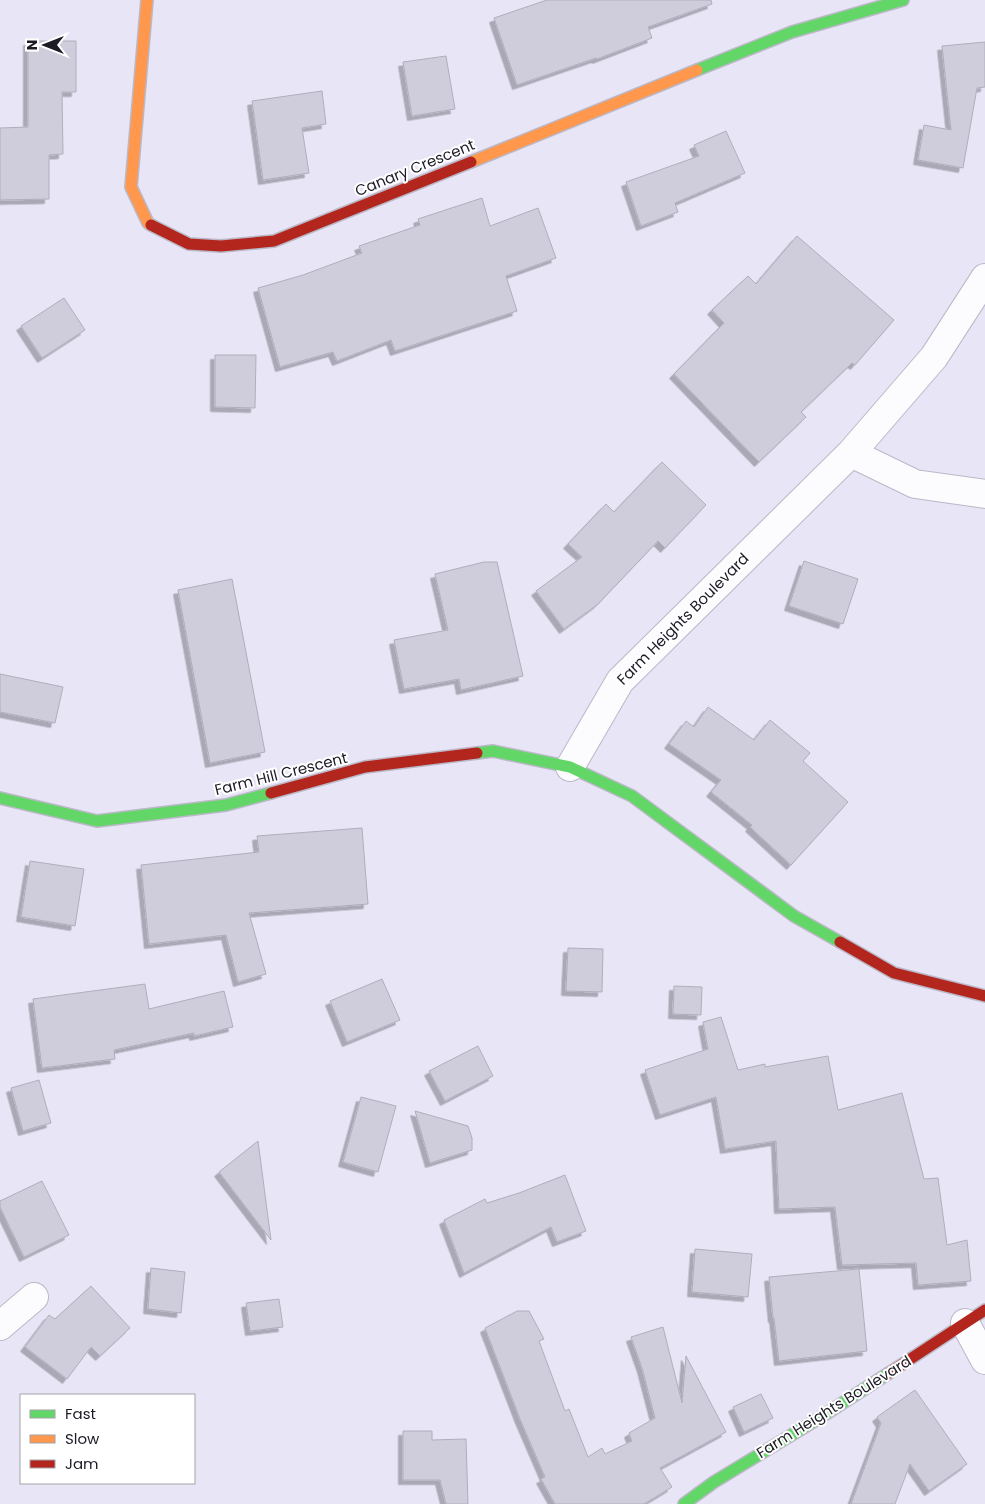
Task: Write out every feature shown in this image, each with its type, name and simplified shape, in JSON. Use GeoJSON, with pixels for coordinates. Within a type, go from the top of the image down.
{"type":"FeatureCollection","features":[{"type":"Feature","properties":{"kind":"street","name":"Canary Crescent"},"geometry":{"type":"LineString","coordinates":[[147,0],[131,187],[148,223],[189,244],[222,246],[274,241],[792,32],[903,0]]}},
{"type":"Feature","properties":{"kind":"street","name":"Farm Heights Boulevard"},"geometry":{"type":"LineString","coordinates":[[570,767],[620,680],[851,453],[934,357],[985,278]]}},
{"type":"Feature","properties":{"kind":"street"},"geometry":{"type":"LineString","coordinates":[[851,453],[915,484],[985,494]]}},
{"type":"Feature","properties":{"kind":"street","name":"Farm Hill Crescent"},"geometry":{"type":"LineString","coordinates":[[0,798],[97,821],[226,805],[365,768],[492,752],[570,767]]}},
{"type":"Feature","properties":{"kind":"street"},"geometry":{"type":"LineString","coordinates":[[570,767],[632,796],[794,916],[894,973],[985,996]]}},
{"type":"Feature","properties":{"kind":"street"},"geometry":{"type":"LineString","coordinates":[[0,1326],[34,1297]]}},
{"type":"Feature","properties":{"kind":"street","name":"Farm Heights Boulevard"},"geometry":{"type":"LineString","coordinates":[[684,1504],[714,1482],[821,1417],[975,1317]]}},
{"type":"Feature","properties":{"kind":"street"},"geometry":{"type":"LineString","coordinates":[[975,1317],[985,1360]]}},
{"type":"Feature","properties":{"kind":"building"},"geometry":{"type":"Polygon","coordinates":[[[547,0],[711,0],[712,4],[648,27],[652,38],[597,59],[517,85],[494,18],[547,0]]]}},
{"type":"Feature","properties":{"kind":"building"},"geometry":{"type":"Polygon","coordinates":[[[28,41],[76,41],[76,92],[62,92],[63,154],[49,155],[49,199],[0,200],[0,128],[28,127],[28,41]]]}},
{"type":"Feature","properties":{"kind":"building"},"geometry":{"type":"Polygon","coordinates":[[[985,42],[985,87],[977,88],[963,168],[918,160],[924,125],[951,130],[942,46],[985,42]]]}},
{"type":"Feature","properties":{"kind":"building"},"geometry":{"type":"Polygon","coordinates":[[[446,56],[455,109],[412,116],[403,62],[446,56]]]}},
{"type":"Feature","properties":{"kind":"building"},"geometry":{"type":"Polygon","coordinates":[[[322,91],[326,124],[302,128],[309,173],[263,180],[252,101],[322,91]]]}},
{"type":"Feature","properties":{"kind":"building"},"geometry":{"type":"Polygon","coordinates":[[[726,131],[745,173],[675,203],[678,212],[641,226],[626,182],[699,156],[694,145],[726,131]]]}},
{"type":"Feature","properties":{"kind":"building"},"geometry":{"type":"Polygon","coordinates":[[[482,198],[490,226],[538,208],[556,258],[506,276],[517,311],[395,351],[391,340],[337,361],[333,352],[280,367],[258,288],[303,275],[362,253],[359,246],[420,225],[418,219],[482,198]]]}},
{"type":"Feature","properties":{"kind":"building"},"geometry":{"type":"Polygon","coordinates":[[[797,236],[894,320],[855,365],[852,363],[801,412],[806,417],[759,462],[674,374],[724,323],[712,310],[748,276],[756,284],[797,236]]]}},
{"type":"Feature","properties":{"kind":"building"},"geometry":{"type":"Polygon","coordinates":[[[64,298],[85,330],[42,358],[21,326],[64,298]]]}},
{"type":"Feature","properties":{"kind":"building"},"geometry":{"type":"Polygon","coordinates":[[[215,355],[256,355],[255,408],[215,407],[215,355]]]}},
{"type":"Feature","properties":{"kind":"building"},"geometry":{"type":"Polygon","coordinates":[[[662,462],[706,505],[665,548],[658,541],[598,604],[564,629],[536,591],[582,557],[568,544],[606,504],[614,512],[662,462]]]}},
{"type":"Feature","properties":{"kind":"building"},"geometry":{"type":"Polygon","coordinates":[[[804,561],[858,579],[843,624],[789,606],[804,561]]]}},
{"type":"Feature","properties":{"kind":"building"},"geometry":{"type":"Polygon","coordinates":[[[484,562],[497,562],[523,676],[461,690],[459,679],[404,689],[394,640],[448,630],[435,574],[484,562]]]}},
{"type":"Feature","properties":{"kind":"building"},"geometry":{"type":"Polygon","coordinates":[[[232,579],[265,752],[210,763],[178,590],[232,579]]]}},
{"type":"Feature","properties":{"kind":"building"},"geometry":{"type":"Polygon","coordinates":[[[0,674],[63,687],[55,723],[0,712],[0,674]]]}},
{"type":"Feature","properties":{"kind":"building"},"geometry":{"type":"Polygon","coordinates":[[[708,707],[754,740],[770,720],[810,753],[803,761],[848,802],[791,865],[750,827],[752,825],[711,792],[721,780],[669,744],[686,721],[694,727],[708,707]]]}},
{"type":"Feature","properties":{"kind":"building"},"geometry":{"type":"Polygon","coordinates":[[[362,828],[368,904],[249,913],[266,974],[238,982],[226,935],[149,944],[141,865],[259,852],[257,836],[362,828]]]}},
{"type":"Feature","properties":{"kind":"building"},"geometry":{"type":"Polygon","coordinates":[[[30,861],[84,869],[75,926],[21,917],[30,861]]]}},
{"type":"Feature","properties":{"kind":"building"},"geometry":{"type":"Polygon","coordinates":[[[568,948],[603,949],[602,992],[566,991],[568,948]]]}},
{"type":"Feature","properties":{"kind":"building"},"geometry":{"type":"Polygon","coordinates":[[[382,979],[400,1020],[347,1042],[330,1001],[382,979]]]}},
{"type":"Feature","properties":{"kind":"building"},"geometry":{"type":"Polygon","coordinates":[[[145,984],[149,1009],[224,991],[233,1027],[194,1036],[194,1033],[114,1050],[115,1059],[42,1068],[33,999],[145,984]]]}},
{"type":"Feature","properties":{"kind":"building"},"geometry":{"type":"Polygon","coordinates":[[[674,986],[702,987],[701,1015],[673,1014],[674,986]]]}},
{"type":"Feature","properties":{"kind":"building"},"geometry":{"type":"Polygon","coordinates":[[[721,1017],[738,1070],[765,1064],[765,1067],[828,1056],[838,1110],[902,1093],[924,1179],[938,1178],[947,1245],[967,1240],[971,1281],[918,1285],[916,1263],[842,1265],[835,1207],[779,1209],[776,1141],[725,1149],[716,1097],[660,1115],[645,1070],[708,1049],[703,1022],[721,1017]]]}},
{"type":"Feature","properties":{"kind":"building"},"geometry":{"type":"Polygon","coordinates":[[[478,1046],[493,1076],[445,1101],[429,1071],[478,1046]]]}},
{"type":"Feature","properties":{"kind":"building"},"geometry":{"type":"Polygon","coordinates":[[[39,1080],[51,1123],[23,1131],[11,1088],[39,1080]]]}},
{"type":"Feature","properties":{"kind":"building"},"geometry":{"type":"Polygon","coordinates":[[[361,1097],[396,1106],[378,1172],[343,1162],[361,1097]]]}},
{"type":"Feature","properties":{"kind":"building"},"geometry":{"type":"Polygon","coordinates":[[[415,1111],[468,1126],[472,1138],[472,1150],[430,1163],[415,1111]]]}},
{"type":"Feature","properties":{"kind":"building"},"geometry":{"type":"Polygon","coordinates":[[[258,1141],[271,1240],[219,1172],[258,1141]]]}},
{"type":"Feature","properties":{"kind":"building"},"geometry":{"type":"Polygon","coordinates":[[[565,1175],[586,1231],[557,1242],[551,1227],[464,1273],[444,1220],[485,1199],[487,1203],[565,1175]]]}},
{"type":"Feature","properties":{"kind":"building"},"geometry":{"type":"Polygon","coordinates":[[[42,1181],[69,1235],[24,1257],[0,1207],[0,1201],[42,1181]]]}},
{"type":"Feature","properties":{"kind":"building"},"geometry":{"type":"Polygon","coordinates":[[[695,1249],[752,1254],[748,1297],[692,1292],[695,1249]]]}},
{"type":"Feature","properties":{"kind":"building"},"geometry":{"type":"Polygon","coordinates":[[[151,1268],[185,1272],[181,1313],[148,1309],[151,1268]]]}},
{"type":"Feature","properties":{"kind":"building"},"geometry":{"type":"Polygon","coordinates":[[[859,1269],[867,1351],[779,1361],[769,1277],[859,1269]]]}},
{"type":"Feature","properties":{"kind":"building"},"geometry":{"type":"Polygon","coordinates":[[[91,1286],[130,1328],[100,1356],[91,1347],[67,1379],[25,1347],[49,1315],[55,1319],[91,1286]]]}},
{"type":"Feature","properties":{"kind":"building"},"geometry":{"type":"Polygon","coordinates":[[[279,1299],[283,1327],[250,1331],[246,1303],[279,1299]]]}},
{"type":"Feature","properties":{"kind":"building"},"geometry":{"type":"Polygon","coordinates":[[[517,1311],[529,1311],[544,1339],[539,1341],[565,1411],[569,1409],[588,1457],[602,1448],[605,1454],[632,1441],[629,1433],[655,1418],[642,1368],[631,1337],[663,1327],[682,1403],[686,1356],[726,1432],[660,1468],[672,1487],[644,1504],[555,1504],[541,1479],[545,1477],[520,1419],[485,1328],[517,1311]]]}},
{"type":"Feature","properties":{"kind":"building"},"geometry":{"type":"Polygon","coordinates":[[[915,1390],[967,1464],[929,1491],[910,1464],[895,1504],[851,1504],[881,1423],[877,1417],[915,1390]]]}},
{"type":"Feature","properties":{"kind":"building"},"geometry":{"type":"Polygon","coordinates":[[[761,1394],[773,1418],[744,1432],[733,1407],[761,1394]]]}},
{"type":"Feature","properties":{"kind":"building"},"geometry":{"type":"Polygon","coordinates":[[[403,1431],[432,1431],[432,1440],[466,1439],[468,1504],[446,1504],[440,1480],[403,1480],[403,1431]]]}},
{"type":"Feature","properties":{"kind":"traffic: fast"},"geometry":{"type":"LineString","coordinates":[[697,70],[792,32],[903,0]]}},
{"type":"Feature","properties":{"kind":"traffic: fast"},"geometry":{"type":"LineString","coordinates":[[477,753],[493,751],[570,767],[632,796],[794,916],[840,942]]}},
{"type":"Feature","properties":{"kind":"traffic: fast"},"geometry":{"type":"LineString","coordinates":[[0,798],[97,821],[226,805],[271,793]]}},
{"type":"Feature","properties":{"kind":"traffic: fast"},"geometry":{"type":"LineString","coordinates":[[684,1504],[714,1482],[889,1373]]}},
{"type":"Feature","properties":{"kind":"traffic: slow"},"geometry":{"type":"LineString","coordinates":[[147,0],[131,187],[148,223],[151,225]]}},
{"type":"Feature","properties":{"kind":"traffic: slow"},"geometry":{"type":"LineString","coordinates":[[471,162],[697,70]]}},
{"type":"Feature","properties":{"kind":"traffic: jam"},"geometry":{"type":"LineString","coordinates":[[151,225],[189,244],[221,246],[274,241],[471,162]]}},
{"type":"Feature","properties":{"kind":"traffic: jam"},"geometry":{"type":"LineString","coordinates":[[271,793],[365,767],[477,753]]}},
{"type":"Feature","properties":{"kind":"traffic: jam"},"geometry":{"type":"LineString","coordinates":[[840,942],[894,973],[985,996]]}},
{"type":"Feature","properties":{"kind":"traffic: jam"},"geometry":{"type":"LineString","coordinates":[[889,1373],[985,1310]]}}]}
